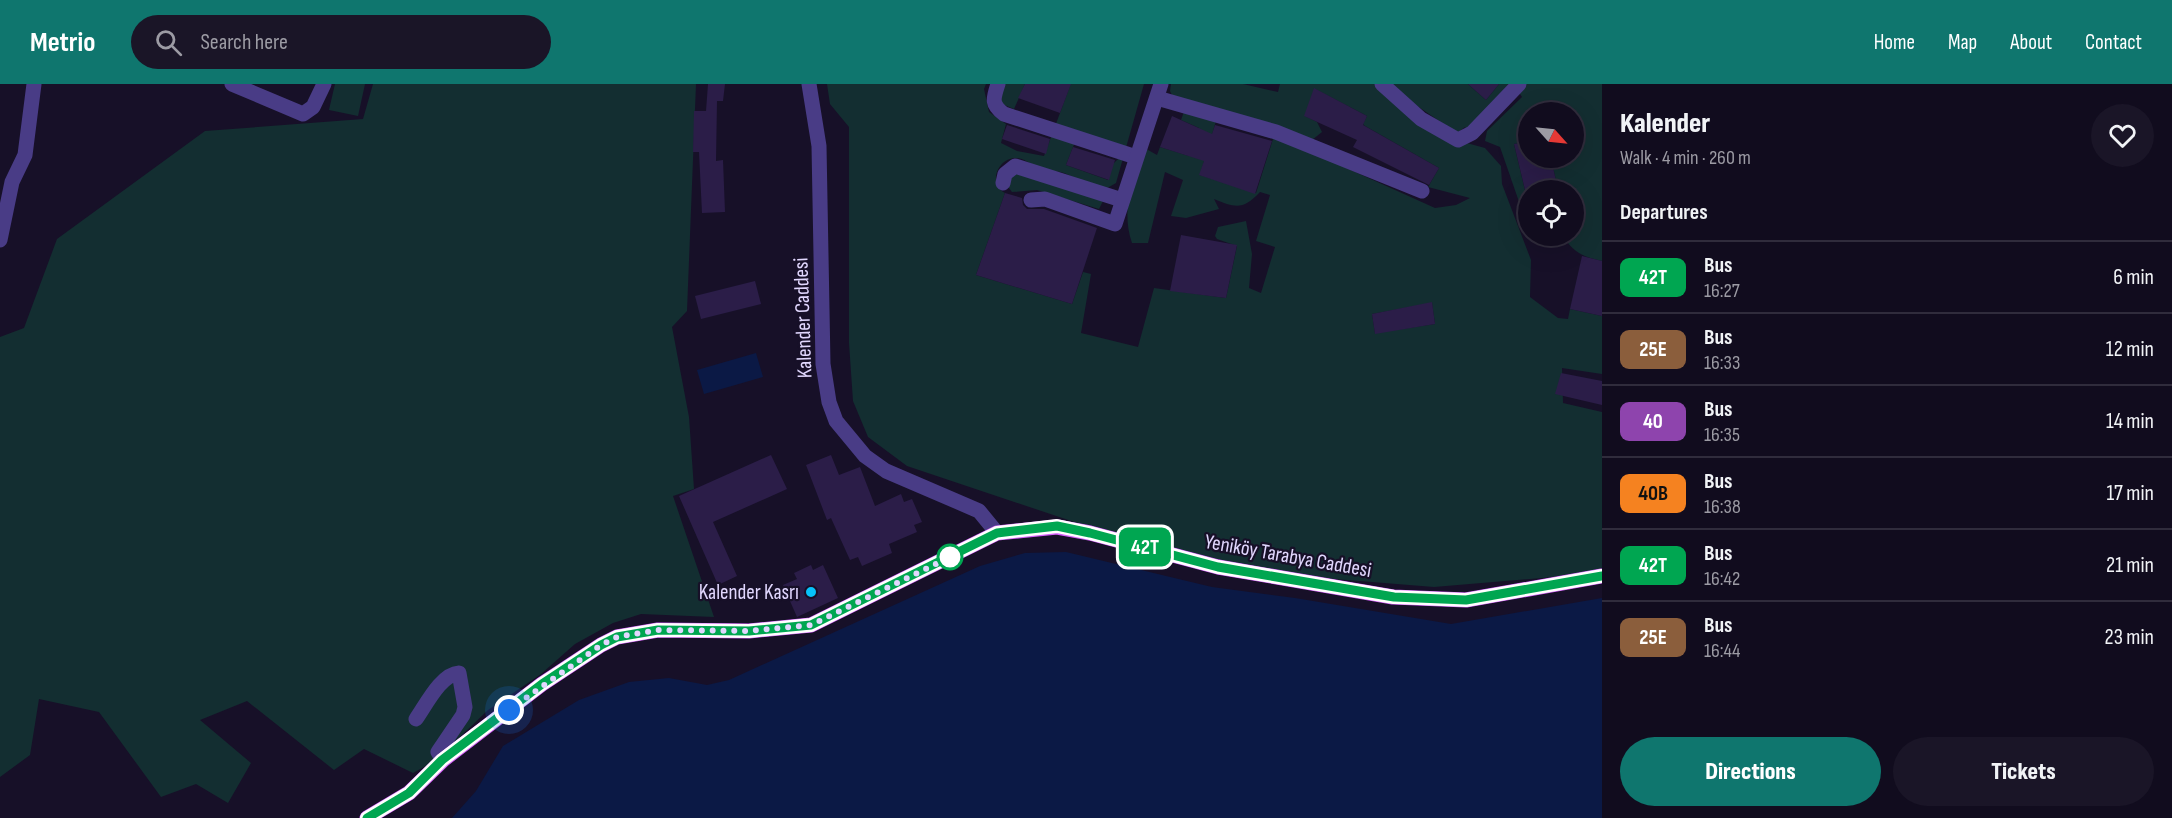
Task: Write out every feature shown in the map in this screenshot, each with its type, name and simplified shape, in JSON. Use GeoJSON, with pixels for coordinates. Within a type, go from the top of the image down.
{"type":"FeatureCollection","features":[{"type":"Feature","properties":{"kind":"main road","name":"Yeniköy Tarabya Caddesi"},"geometry":{"type":"LineString","coordinates":[[367,818],[409,793],[442,760],[542,684],[617,637],[658,630],[749,631],[811,625],[997,533],[1057,526],[1218,567],[1394,597],[1466,600],[1602,576]]}},
{"type":"Feature","properties":{"kind":"street"},"geometry":{"type":"LineString","coordinates":[[0,240],[12,182],[25,155],[34,84]]}},
{"type":"Feature","properties":{"kind":"street"},"geometry":{"type":"LineString","coordinates":[[232,84],[303,114],[313,107],[324,84]]}},
{"type":"Feature","properties":{"kind":"street","name":"Kalender Caddesi"},"geometry":{"type":"LineString","coordinates":[[809,84],[819,146],[823,364],[829,402],[836,422],[865,456],[886,471],[979,511],[997,533]]}},
{"type":"Feature","properties":{"kind":"street"},"geometry":{"type":"LineString","coordinates":[[998,84],[993,100],[995,107],[1004,114],[1136,158]]}},
{"type":"Feature","properties":{"kind":"street"},"geometry":{"type":"LineString","coordinates":[[1382,84],[1421,119],[1458,140],[1472,133],[1519,84]]}},
{"type":"Feature","properties":{"kind":"street"},"geometry":{"type":"LineString","coordinates":[[1031,200],[1045,199],[1115,224],[1159,91],[1276,132],[1422,191]]}},
{"type":"Feature","properties":{"kind":"street"},"geometry":{"type":"LineString","coordinates":[[1003,183],[1005,174],[1015,166],[1122,200]]}},
{"type":"Feature","properties":{"kind":"street"},"geometry":{"type":"LineString","coordinates":[[416,719],[445,680],[450,675],[459,673],[465,707],[463,715],[438,752],[442,760]]}},
{"type":"Feature","properties":{"kind":"green space"},"geometry":{"type":"Polygon","coordinates":[[[335,84],[365,84],[358,116],[329,110],[335,84]]]}},
{"type":"Feature","properties":{"kind":"green space"},"geometry":{"type":"Polygon","coordinates":[[[373,84],[696,84],[687,311],[672,327],[689,417],[694,489],[673,496],[714,617],[641,614],[613,623],[575,644],[541,674],[488,710],[435,761],[413,773],[364,749],[334,770],[247,701],[200,720],[251,763],[228,803],[196,784],[161,797],[99,712],[39,699],[30,755],[0,777],[0,337],[24,328],[57,239],[205,131],[363,119],[373,84]]]}},
{"type":"Feature","properties":{"kind":"green space"},"geometry":{"type":"Polygon","coordinates":[[[827,84],[986,84],[984,89],[989,112],[1006,124],[1001,143],[1017,151],[1044,156],[1070,86],[1065,84],[1144,84],[1116,183],[1102,191],[1064,173],[1040,169],[1019,158],[1004,162],[996,178],[1000,189],[1005,193],[976,275],[1072,304],[1083,272],[1091,274],[1081,333],[1138,347],[1154,288],[1226,298],[1237,246],[1217,239],[1215,236],[1218,227],[1246,221],[1252,254],[1249,288],[1261,293],[1275,247],[1256,241],[1270,195],[1260,192],[1249,202],[1239,206],[1214,199],[1219,209],[1186,218],[1171,216],[1183,180],[1165,172],[1148,243],[1132,243],[1128,219],[1129,194],[1141,146],[1157,155],[1160,147],[1189,156],[1199,128],[1181,120],[1187,103],[1173,97],[1170,91],[1171,84],[1243,84],[1278,92],[1280,84],[1374,84],[1428,126],[1463,142],[1485,148],[1501,166],[1502,184],[1518,226],[1518,246],[1526,246],[1531,260],[1530,297],[1558,318],[1568,319],[1570,309],[1602,316],[1602,374],[1562,368],[1563,403],[1602,412],[1602,573],[1434,587],[1285,575],[1134,542],[907,466],[868,437],[853,401],[849,343],[849,127],[830,104],[827,84]],[[1315,89],[1305,116],[1317,122],[1322,132],[1302,148],[1435,208],[1456,205],[1470,198],[1428,187],[1439,168],[1365,126],[1363,124],[1367,116],[1315,89]],[[1216,121],[1200,175],[1256,193],[1273,139],[1216,121]],[[1075,142],[1066,165],[1108,180],[1113,164],[1124,153],[1075,142]],[[1432,303],[1372,314],[1375,333],[1435,324],[1432,303]]]}},
{"type":"Feature","properties":{"kind":"green space"},"geometry":{"type":"Polygon","coordinates":[[[1002,84],[1025,84],[1014,109],[997,102],[1002,84]]]}},
{"type":"Feature","properties":{"kind":"green space"},"geometry":{"type":"Polygon","coordinates":[[[1392,84],[1468,84],[1486,100],[1499,84],[1602,84],[1602,261],[1589,258],[1571,246],[1584,246],[1584,180],[1556,180],[1553,168],[1584,168],[1584,102],[1518,102],[1518,143],[1514,144],[1523,180],[1518,180],[1518,199],[1500,147],[1485,141],[1487,131],[1522,97],[1515,86],[1470,134],[1465,127],[1457,133],[1404,97],[1392,84]]]}},
{"type":"Feature","properties":{"kind":"green space"},"geometry":{"type":"Polygon","coordinates":[[[1008,168],[1103,201],[1099,209],[1037,190],[1012,192],[1003,180],[1008,168]]]}},
{"type":"Feature","properties":{"kind":"water"},"geometry":{"type":"Polygon","coordinates":[[[756,353],[763,377],[704,394],[697,370],[756,353]]]}},
{"type":"Feature","properties":{"kind":"water"},"geometry":{"type":"Polygon","coordinates":[[[1066,552],[1212,587],[1295,598],[1451,624],[1602,598],[1602,818],[452,818],[476,791],[503,746],[579,700],[629,682],[669,678],[707,685],[729,680],[980,566],[1025,553],[1066,552]]]}},
{"type":"Feature","properties":{"kind":"building"},"geometry":{"type":"Polygon","coordinates":[[[708,84],[725,84],[723,101],[717,101],[716,161],[723,160],[725,212],[702,213],[699,152],[693,152],[694,111],[706,111],[708,84]]]}},
{"type":"Feature","properties":{"kind":"building"},"geometry":{"type":"Polygon","coordinates":[[[1025,84],[1071,84],[1060,113],[1018,98],[1025,84]]]}},
{"type":"Feature","properties":{"kind":"building"},"geometry":{"type":"Polygon","coordinates":[[[1468,84],[1499,84],[1486,100],[1468,84]]]}},
{"type":"Feature","properties":{"kind":"building"},"geometry":{"type":"Polygon","coordinates":[[[1314,88],[1367,116],[1363,125],[1439,168],[1429,185],[1353,147],[1357,140],[1304,116],[1314,88]]]}},
{"type":"Feature","properties":{"kind":"building"},"geometry":{"type":"Polygon","coordinates":[[[1172,116],[1212,134],[1215,125],[1272,141],[1255,194],[1199,175],[1204,161],[1160,147],[1172,116]]]}},
{"type":"Feature","properties":{"kind":"building"},"geometry":{"type":"Polygon","coordinates":[[[1007,125],[1050,139],[1046,154],[1002,139],[1007,125]]]}},
{"type":"Feature","properties":{"kind":"building"},"geometry":{"type":"Polygon","coordinates":[[[1518,143],[1518,161],[1514,144],[1518,143]]]}},
{"type":"Feature","properties":{"kind":"building"},"geometry":{"type":"Polygon","coordinates":[[[1073,147],[1115,160],[1109,180],[1066,165],[1073,147]]]}},
{"type":"Feature","properties":{"kind":"building"},"geometry":{"type":"Polygon","coordinates":[[[1520,168],[1553,168],[1556,180],[1523,180],[1520,168]]]}},
{"type":"Feature","properties":{"kind":"building"},"geometry":{"type":"Polygon","coordinates":[[[1005,193],[1022,198],[1023,205],[1027,209],[1044,209],[1097,228],[1072,304],[976,275],[1005,193]]]}},
{"type":"Feature","properties":{"kind":"building"},"geometry":{"type":"Polygon","coordinates":[[[1181,235],[1237,245],[1226,298],[1170,291],[1181,235]]]}},
{"type":"Feature","properties":{"kind":"building"},"geometry":{"type":"Polygon","coordinates":[[[1582,256],[1602,261],[1602,316],[1570,309],[1582,256]]]}},
{"type":"Feature","properties":{"kind":"building"},"geometry":{"type":"Polygon","coordinates":[[[755,281],[761,304],[701,319],[695,296],[755,281]]]}},
{"type":"Feature","properties":{"kind":"building"},"geometry":{"type":"Polygon","coordinates":[[[1432,302],[1435,324],[1375,334],[1372,314],[1432,302]]]}},
{"type":"Feature","properties":{"kind":"building"},"geometry":{"type":"Polygon","coordinates":[[[1561,373],[1602,381],[1602,405],[1555,394],[1561,373]]]}},
{"type":"Feature","properties":{"kind":"building"},"geometry":{"type":"Polygon","coordinates":[[[771,455],[787,489],[713,522],[737,576],[718,585],[679,496],[771,455]]]}},
{"type":"Feature","properties":{"kind":"building"},"geometry":{"type":"Polygon","coordinates":[[[831,455],[839,475],[860,467],[875,506],[901,494],[904,502],[912,499],[922,522],[914,525],[917,532],[889,544],[892,553],[862,566],[858,557],[850,560],[831,518],[827,520],[806,465],[831,455]]]}},
{"type":"Feature","properties":{"kind":"building","name":"Kalender Kasrı"},"geometry":{"type":"Polygon","coordinates":[[[811,565],[813,570],[823,565],[838,598],[797,617],[783,585],[797,579],[794,573],[811,565]]]}},
{"type":"Feature","properties":{"kind":"bus line","name":"42T"},"geometry":{"type":"LineString","coordinates":[[367,818],[409,793],[442,760],[542,684],[617,637],[658,630],[749,631],[811,625],[997,533],[1057,526],[1218,567],[1394,597],[1466,600],[1602,576]]}},
{"type":"Feature","properties":{"kind":"place","name":"Kalender Kasrı"},"geometry":{"type":"Point","coordinates":[811,592]}},
{"type":"Feature","properties":{"kind":"route"},"geometry":{"type":"LineString","coordinates":[[509,710],[542,684],[617,637],[658,630],[749,631],[811,625],[956,554],[950,557]]}}]}
